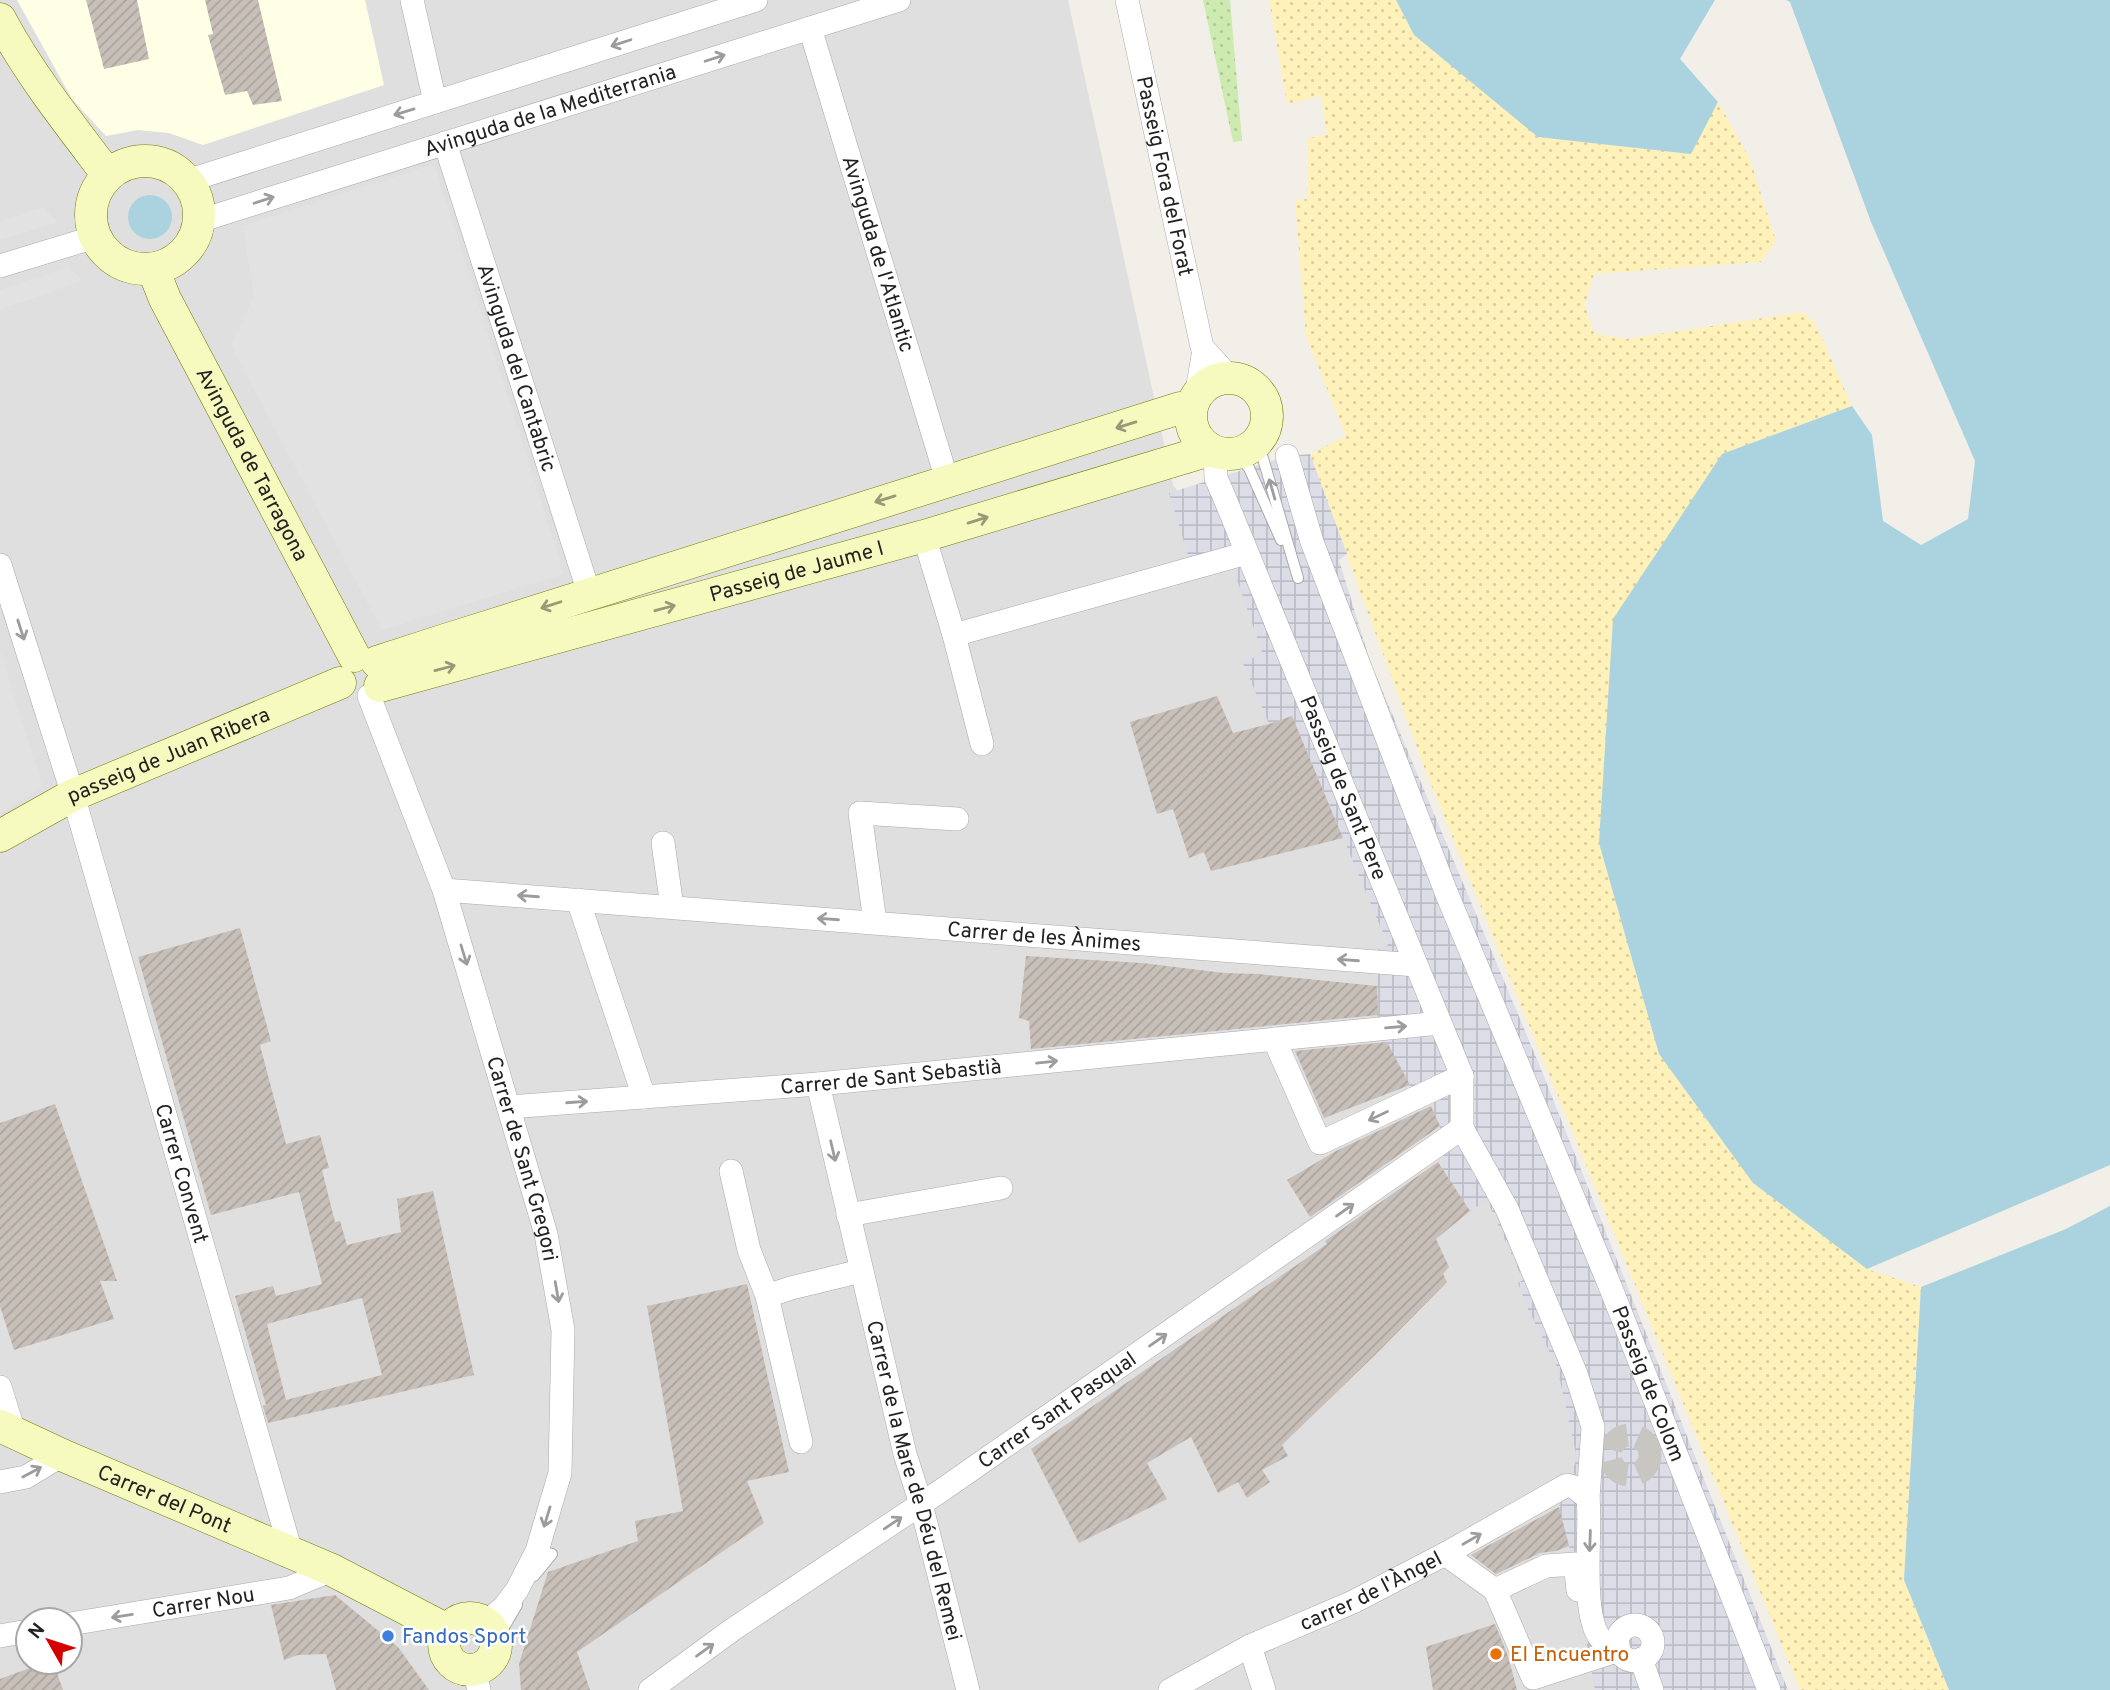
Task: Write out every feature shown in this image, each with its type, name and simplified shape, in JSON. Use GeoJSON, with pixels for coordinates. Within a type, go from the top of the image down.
{"type":"FeatureCollection","features":[{"type":"Feature","properties":{"kind":"street"},"geometry":{"type":"LineString","coordinates":[[412,0],[435,102]]}},
{"type":"Feature","properties":{"kind":"street","name":"Avinguda de la Mediterrania"},"geometry":{"type":"LineString","coordinates":[[187,181],[756,0]]}},
{"type":"Feature","properties":{"kind":"street","name":"Avinguda de la Mediterrania"},"geometry":{"type":"LineString","coordinates":[[199,221],[899,0]]}},
{"type":"Feature","properties":{"kind":"street","name":"Passeig Fora del Forat"},"geometry":{"type":"LineString","coordinates":[[1127,0],[1199,334],[1204,350],[1230,378]]}},
{"type":"Feature","properties":{"kind":"street","name":"Avinguda de l'Atlantic"},"geometry":{"type":"LineString","coordinates":[[810,28],[947,480]]}},
{"type":"Feature","properties":{"kind":"street"},"geometry":{"type":"LineString","coordinates":[[5,39],[108,175]]}},
{"type":"Feature","properties":{"kind":"street","name":"Avinguda del Cantabric"},"geometry":{"type":"LineString","coordinates":[[446,143],[589,593]]}},
{"type":"Feature","properties":{"kind":"street"},"geometry":{"type":"LineString","coordinates":[[140,161],[158,162],[174,169],[187,181],[199,206],[199,221],[192,241],[179,257],[167,265],[153,269],[136,269],[119,263],[105,252],[95,237],[91,221],[97,188],[108,175],[123,165],[140,161]]}},
{"type":"Feature","properties":{"kind":"street"},"geometry":{"type":"LineString","coordinates":[[0,266],[95,237]]}},
{"type":"Feature","properties":{"kind":"street","name":"Avinguda de Tarragona"},"geometry":{"type":"LineString","coordinates":[[153,269],[165,299],[364,676]]}},
{"type":"Feature","properties":{"kind":"street","name":"Passeig Fora del Forat"},"geometry":{"type":"LineString","coordinates":[[1194,402],[1204,350]]}},
{"type":"Feature","properties":{"kind":"street"},"geometry":{"type":"LineString","coordinates":[[1230,378],[1253,387],[1263,400],[1266,423],[1261,435],[1248,448],[1219,458],[1198,438],[1191,418],[1194,402],[1206,385],[1230,378]]}},
{"type":"Feature","properties":{"kind":"street","name":"Passeig de Jaume I"},"geometry":{"type":"LineString","coordinates":[[364,676],[589,593],[1194,402]]}},
{"type":"Feature","properties":{"kind":"street","name":"Passeig de Colom"},"geometry":{"type":"LineString","coordinates":[[1287,456],[1312,542],[1446,892],[1610,1286],[1769,1690]]}},
{"type":"Feature","properties":{"kind":"street","name":"Passeig de Jaume I"},"geometry":{"type":"LineString","coordinates":[[364,676],[924,536],[1187,457],[1219,458]]}},
{"type":"Feature","properties":{"kind":"street","name":"Passeig de Sant Pere"},"geometry":{"type":"LineString","coordinates":[[1219,458],[1247,554],[1462,1076],[1462,1128]]}},
{"type":"Feature","properties":{"kind":"street"},"geometry":{"type":"LineString","coordinates":[[924,536],[954,635],[982,744]]}},
{"type":"Feature","properties":{"kind":"street"},"geometry":{"type":"LineString","coordinates":[[954,635],[1247,554]]}},
{"type":"Feature","properties":{"kind":"street","name":"Carrer Convent"},"geometry":{"type":"LineString","coordinates":[[0,565],[73,795],[291,1552]]}},
{"type":"Feature","properties":{"kind":"street","name":"passeig de Juan Ribera"},"geometry":{"type":"LineString","coordinates":[[0,836],[73,795],[364,676]]}},
{"type":"Feature","properties":{"kind":"street","name":"Carrer de Sant Gregori"},"geometry":{"type":"LineString","coordinates":[[364,676],[444,890],[546,1234],[563,1330],[560,1473],[544,1553],[504,1607],[491,1632]]}},
{"type":"Feature","properties":{"kind":"street"},"geometry":{"type":"LineString","coordinates":[[875,922],[860,813],[957,819]]}},
{"type":"Feature","properties":{"kind":"street"},"geometry":{"type":"LineString","coordinates":[[663,843],[672,907]]}},
{"type":"Feature","properties":{"kind":"street","name":"Carrer de les Ànimes"},"geometry":{"type":"LineString","coordinates":[[444,890],[1416,965]]}},
{"type":"Feature","properties":{"kind":"street"},"geometry":{"type":"LineString","coordinates":[[578,900],[644,1097]]}},
{"type":"Feature","properties":{"kind":"street","name":"Carrer de Sant Sebastià"},"geometry":{"type":"LineString","coordinates":[[509,1107],[818,1084],[1440,1023]]}},
{"type":"Feature","properties":{"kind":"street"},"geometry":{"type":"LineString","coordinates":[[1274,1039],[1320,1143],[1462,1076]]}},
{"type":"Feature","properties":{"kind":"street","name":"Carrer de la Mare de Déu del Remei"},"geometry":{"type":"LineString","coordinates":[[818,1084],[905,1454],[921,1504],[968,1690]]}},
{"type":"Feature","properties":{"kind":"street"},"geometry":{"type":"LineString","coordinates":[[1462,1128],[1507,1209],[1576,1374],[1593,1427],[1588,1498],[1588,1601],[1593,1625],[1602,1641],[1619,1648]]}},
{"type":"Feature","properties":{"kind":"street","name":"Carrer Sant Pasqual"},"geometry":{"type":"LineString","coordinates":[[650,1690],[732,1630],[921,1504],[1462,1128]]}},
{"type":"Feature","properties":{"kind":"street"},"geometry":{"type":"LineString","coordinates":[[731,1171],[749,1250],[767,1296],[802,1443]]}},
{"type":"Feature","properties":{"kind":"street"},"geometry":{"type":"LineString","coordinates":[[848,1215],[1001,1188]]}},
{"type":"Feature","properties":{"kind":"street"},"geometry":{"type":"LineString","coordinates":[[767,1296],[861,1271]]}},
{"type":"Feature","properties":{"kind":"street"},"geometry":{"type":"LineString","coordinates":[[0,1387],[7,1429]]}},
{"type":"Feature","properties":{"kind":"street","name":"Carrer del Pont"},"geometry":{"type":"LineString","coordinates":[[7,1429],[332,1570],[447,1630]]}},
{"type":"Feature","properties":{"kind":"street"},"geometry":{"type":"LineString","coordinates":[[0,1482],[26,1478],[62,1455]]}},
{"type":"Feature","properties":{"kind":"street","name":"carrer de l'Àngel"},"geometry":{"type":"LineString","coordinates":[[1170,1690],[1250,1646],[1353,1602],[1446,1554],[1567,1485],[1574,1486],[1588,1498]]}},
{"type":"Feature","properties":{"kind":"street"},"geometry":{"type":"LineString","coordinates":[[1446,1554],[1495,1590],[1533,1678],[1589,1661],[1619,1648]]}},
{"type":"Feature","properties":{"kind":"street"},"geometry":{"type":"LineString","coordinates":[[1495,1590],[1546,1566],[1575,1564],[1589,1661]]}},
{"type":"Feature","properties":{"kind":"street","name":"Carrer Nou"},"geometry":{"type":"LineString","coordinates":[[84,1622],[289,1588],[332,1570]]}},
{"type":"Feature","properties":{"kind":"street"},"geometry":{"type":"LineString","coordinates":[[473,1617],[491,1632],[494,1656],[477,1680],[452,1664],[447,1657],[444,1639],[447,1630],[456,1621],[473,1617]]}},
{"type":"Feature","properties":{"kind":"street"},"geometry":{"type":"LineString","coordinates":[[1636,1625],[1645,1627],[1651,1634],[1653,1644],[1648,1655],[1641,1660],[1633,1661],[1627,1658],[1619,1648],[1618,1639],[1623,1629],[1636,1625]]}},
{"type":"Feature","properties":{"kind":"street"},"geometry":{"type":"LineString","coordinates":[[1250,1646],[1264,1690]]}},
{"type":"Feature","properties":{"kind":"street"},"geometry":{"type":"LineString","coordinates":[[1641,1660],[1652,1690]]}},
{"type":"Feature","properties":{"kind":"lane"},"geometry":{"type":"LineString","coordinates":[[1219,458],[1249,468],[1298,578],[1262,455],[1261,435]]}},
{"type":"Feature","properties":{"kind":"shaded area"},"geometry":{"type":"Polygon","coordinates":[[[0,0],[1068,0],[1173,485],[1261,596],[1588,1363],[1610,1690],[0,1690],[0,0]]]}},
{"type":"Feature","properties":{"kind":"shaded area"},"geometry":{"type":"Polygon","coordinates":[[[17,0],[365,0],[384,85],[203,145],[169,133],[138,130],[106,136],[72,99],[17,0]]]}},
{"type":"Feature","properties":{"kind":"shaded area"},"geometry":{"type":"Polygon","coordinates":[[[434,164],[564,574],[382,630],[231,346],[254,295],[243,226],[434,164]]]}},
{"type":"Feature","properties":{"kind":"shaded area"},"geometry":{"type":"Polygon","coordinates":[[[43,207],[57,222],[0,240],[0,222],[43,207]]]}},
{"type":"Feature","properties":{"kind":"shaded area"},"geometry":{"type":"Polygon","coordinates":[[[68,267],[83,280],[0,310],[0,290],[68,267]]]}},
{"type":"Feature","properties":{"kind":"shaded area"},"geometry":{"type":"Polygon","coordinates":[[[1310,454],[1347,554],[1339,560],[1370,661],[1541,1069],[1788,1690],[1595,1690],[1569,1546],[1559,1507],[1577,1458],[1557,1367],[1527,1307],[1518,1283],[1523,1280],[1487,1200],[1470,1211],[1442,1168],[1440,1127],[1429,1100],[1410,1086],[1378,1026],[1375,951],[1388,945],[1292,716],[1269,724],[1242,661],[1263,655],[1233,568],[1195,578],[1169,493],[1287,456],[1310,454]]]}},
{"type":"Feature","properties":{"kind":"shaded area"},"geometry":{"type":"Polygon","coordinates":[[[0,650],[43,787],[0,813],[0,650]]]}},
{"type":"Feature","properties":{"kind":"green space"},"geometry":{"type":"Polygon","coordinates":[[[1203,0],[1230,0],[1242,141],[1233,142],[1203,0]]]}},
{"type":"Feature","properties":{"kind":"sand"},"geometry":{"type":"Polygon","coordinates":[[[1269,0],[1396,0],[1414,35],[1690,153],[1718,102],[1750,159],[1776,241],[1761,262],[1594,274],[1585,306],[1594,333],[1626,339],[1802,312],[1815,323],[1852,406],[1722,454],[1599,843],[1659,1054],[1753,1183],[1867,1269],[1921,1287],[1904,1580],[1949,1690],[1800,1690],[1426,772],[1310,454],[1346,436],[1306,336],[1295,200],[1308,199],[1308,138],[1327,135],[1321,96],[1287,104],[1269,0]]]}},
{"type":"Feature","properties":{"kind":"water"},"geometry":{"type":"Polygon","coordinates":[[[1396,0],[1715,0],[1680,59],[1718,102],[1691,154],[1538,137],[1414,35],[1396,0]]]}},
{"type":"Feature","properties":{"kind":"water"},"geometry":{"type":"Polygon","coordinates":[[[1786,0],[2110,0],[2110,1165],[1867,1269],[1753,1183],[1659,1054],[1599,843],[1613,619],[1722,454],[1852,406],[1872,435],[1883,521],[1921,545],[1968,519],[1975,461],[1871,222],[1790,2],[1786,0]]]}},
{"type":"Feature","properties":{"kind":"water"},"geometry":{"type":"Polygon","coordinates":[[[150,195],[166,201],[172,217],[166,233],[150,239],[134,233],[128,217],[134,201],[150,195]]]}},
{"type":"Feature","properties":{"kind":"water"},"geometry":{"type":"Polygon","coordinates":[[[2110,1206],[2110,1690],[1949,1690],[1904,1580],[1921,1287],[2066,1229],[2110,1206]]]}},
{"type":"Feature","properties":{"kind":"building"},"geometry":{"type":"Polygon","coordinates":[[[86,0],[137,0],[149,59],[104,69],[86,0]]]}},
{"type":"Feature","properties":{"kind":"building"},"geometry":{"type":"Polygon","coordinates":[[[205,0],[258,0],[282,101],[253,105],[247,91],[225,95],[208,35],[213,34],[205,0]]]}},
{"type":"Feature","properties":{"kind":"building"},"geometry":{"type":"Polygon","coordinates":[[[1217,696],[1233,733],[1292,716],[1343,838],[1211,871],[1204,852],[1189,858],[1173,809],[1157,814],[1130,722],[1217,696]]]}},
{"type":"Feature","properties":{"kind":"building"},"geometry":{"type":"Polygon","coordinates":[[[240,928],[271,1041],[260,1045],[286,1144],[320,1135],[329,1168],[322,1170],[335,1222],[340,1221],[347,1245],[401,1232],[397,1199],[433,1191],[474,1375],[268,1423],[263,1406],[266,1405],[235,1296],[273,1286],[276,1296],[322,1284],[299,1192],[211,1215],[138,957],[240,928]],[[362,1298],[267,1324],[286,1400],[382,1375],[362,1298]]]}},
{"type":"Feature","properties":{"kind":"building"},"geometry":{"type":"Polygon","coordinates":[[[1026,956],[1142,963],[1377,986],[1378,1015],[1031,1049],[1029,1021],[1019,1018],[1026,956]]]}},
{"type":"Feature","properties":{"kind":"building"},"geometry":{"type":"Polygon","coordinates":[[[1387,1042],[1410,1085],[1324,1118],[1295,1051],[1387,1042]]]}},
{"type":"Feature","properties":{"kind":"building"},"geometry":{"type":"Polygon","coordinates":[[[55,1104],[117,1281],[100,1281],[114,1319],[14,1350],[0,1306],[0,1123],[55,1104]]]}},
{"type":"Feature","properties":{"kind":"building"},"geometry":{"type":"Polygon","coordinates":[[[1431,1106],[1440,1126],[1310,1217],[1287,1180],[1336,1151],[1431,1106]]]}},
{"type":"Feature","properties":{"kind":"building"},"geometry":{"type":"Polygon","coordinates":[[[1438,1162],[1470,1211],[1436,1239],[1449,1267],[1443,1274],[1447,1282],[1282,1445],[1288,1456],[1262,1470],[1270,1482],[1247,1498],[1238,1482],[1218,1493],[1191,1437],[1147,1463],[1167,1499],[1079,1543],[1031,1449],[1327,1244],[1325,1241],[1438,1162]]]}},
{"type":"Feature","properties":{"kind":"building"},"geometry":{"type":"Polygon","coordinates":[[[747,1284],[789,1472],[747,1481],[764,1523],[577,1652],[590,1690],[521,1690],[519,1664],[548,1572],[638,1541],[635,1521],[683,1511],[647,1306],[747,1284]]]}},
{"type":"Feature","properties":{"kind":"building"},"geometry":{"type":"Polygon","coordinates":[[[1559,1507],[1569,1546],[1540,1553],[1496,1574],[1471,1555],[1559,1507]]]}},
{"type":"Feature","properties":{"kind":"building"},"geometry":{"type":"Polygon","coordinates":[[[335,1595],[398,1647],[429,1690],[336,1690],[326,1654],[298,1655],[284,1660],[271,1605],[335,1595]]]}},
{"type":"Feature","properties":{"kind":"building"},"geometry":{"type":"Polygon","coordinates":[[[1495,1624],[1508,1656],[1517,1690],[1433,1690],[1426,1647],[1495,1624]]]}},
{"type":"Feature","properties":{"kind":"building"},"geometry":{"type":"Polygon","coordinates":[[[14,1674],[14,1676],[58,1676],[63,1690],[0,1690],[0,1679],[14,1674]]]}},
{"type":"Feature","properties":{"kind":"tunnel"},"geometry":{"type":"LineString","coordinates":[[1630,1435],[1644,1441],[1650,1455],[1644,1469],[1630,1475],[1616,1469],[1610,1455],[1616,1441],[1630,1435]]}},
{"type":"Feature","properties":{"kind":"place","name":"Fandos Sport"},"geometry":{"type":"Point","coordinates":[388,1636]}},
{"type":"Feature","properties":{"kind":"place","name":"El Encuentro"},"geometry":{"type":"Point","coordinates":[1496,1654]}}]}
